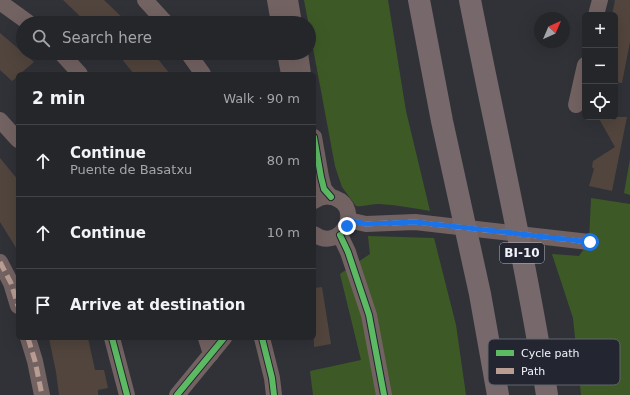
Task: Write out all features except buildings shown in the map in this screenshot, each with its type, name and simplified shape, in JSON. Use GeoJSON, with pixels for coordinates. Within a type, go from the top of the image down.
{"type":"FeatureCollection","features":[{"type":"Feature","properties":{"kind":"highway"},"geometry":{"type":"LineString","coordinates":[[419,0],[442,121],[488,339]]}},
{"type":"Feature","properties":{"kind":"highway","name":"BI-10"},"geometry":{"type":"LineString","coordinates":[[470,0],[524,264],[537,339]]}},
{"type":"Feature","properties":{"kind":"highway"},"geometry":{"type":"LineString","coordinates":[[496,385],[498,395]]}},
{"type":"Feature","properties":{"kind":"highway","name":"BI-10"},"geometry":{"type":"LineString","coordinates":[[545,385],[547,395]]}},
{"type":"Feature","properties":{"kind":"street"},"geometry":{"type":"LineString","coordinates":[[146,0],[160,16]]}},
{"type":"Feature","properties":{"kind":"street"},"geometry":{"type":"LineString","coordinates":[[275,0],[278,16]]}},
{"type":"Feature","properties":{"kind":"street"},"geometry":{"type":"LineString","coordinates":[[290,0],[293,16]]}},
{"type":"Feature","properties":{"kind":"street"},"geometry":{"type":"LineString","coordinates":[[597,12],[600,0]]}},
{"type":"Feature","properties":{"kind":"street"},"geometry":{"type":"LineString","coordinates":[[0,2],[19,16]]}},
{"type":"Feature","properties":{"kind":"street"},"geometry":{"type":"LineString","coordinates":[[67,60],[78,72]]}},
{"type":"Feature","properties":{"kind":"street"},"geometry":{"type":"LineString","coordinates":[[193,60],[202,72]]}},
{"type":"Feature","properties":{"kind":"street"},"geometry":{"type":"LineString","coordinates":[[286,60],[289,72]]}},
{"type":"Feature","properties":{"kind":"street"},"geometry":{"type":"LineString","coordinates":[[301,60],[303,72]]}},
{"type":"Feature","properties":{"kind":"street"},"geometry":{"type":"LineString","coordinates":[[576,105],[582,78]]}},
{"type":"Feature","properties":{"kind":"street"},"geometry":{"type":"LineString","coordinates":[[0,120],[16,138]]}},
{"type":"Feature","properties":{"kind":"street"},"geometry":{"type":"LineString","coordinates":[[316,148],[324,189],[331,197]]}},
{"type":"Feature","properties":{"kind":"street"},"geometry":{"type":"LineString","coordinates":[[316,200],[324,197],[337,199],[346,207],[348,220],[347,226],[340,235],[334,238],[316,237]]}},
{"type":"Feature","properties":{"kind":"street"},"geometry":{"type":"LineString","coordinates":[[348,220],[366,224],[415,222],[590,242]]}},
{"type":"Feature","properties":{"kind":"street"},"geometry":{"type":"LineString","coordinates":[[340,235],[348,252],[369,315],[384,395]]}},
{"type":"Feature","properties":{"kind":"street"},"geometry":{"type":"LineString","coordinates":[[0,262],[11,283],[16,299]]}},
{"type":"Feature","properties":{"kind":"street"},"geometry":{"type":"LineString","coordinates":[[29,340],[35,361],[42,395]]}},
{"type":"Feature","properties":{"kind":"street"},"geometry":{"type":"LineString","coordinates":[[113,340],[127,395]]}},
{"type":"Feature","properties":{"kind":"street"},"geometry":{"type":"LineString","coordinates":[[207,340],[211,354]]}},
{"type":"Feature","properties":{"kind":"street"},"geometry":{"type":"LineString","coordinates":[[177,395],[222,340]]}},
{"type":"Feature","properties":{"kind":"street"},"geometry":{"type":"LineString","coordinates":[[262,340],[272,378],[274,395]]}},
{"type":"Feature","properties":{"kind":"green space"},"geometry":{"type":"Polygon","coordinates":[[[304,0],[388,0],[406,111],[430,211],[379,204],[356,206],[342,187],[335,166],[315,60],[316,16],[307,16],[304,0]]]}},
{"type":"Feature","properties":{"kind":"green space"},"geometry":{"type":"Polygon","coordinates":[[[630,159],[630,195],[624,193],[630,159]]]}},
{"type":"Feature","properties":{"kind":"green space"},"geometry":{"type":"Polygon","coordinates":[[[591,198],[630,204],[630,395],[581,395],[580,385],[620,385],[620,339],[575,339],[573,318],[552,254],[579,256],[589,242],[591,198]]]}},
{"type":"Feature","properties":{"kind":"green space"},"geometry":{"type":"Polygon","coordinates":[[[368,236],[434,238],[456,325],[466,395],[313,395],[310,371],[361,360],[340,274],[370,254],[368,236]]]}},
{"type":"Feature","properties":{"kind":"marked path"},"geometry":{"type":"LineString","coordinates":[[348,220],[366,224],[415,222],[589,242]]}},
{"type":"Feature","properties":{"kind":"marked path"},"geometry":{"type":"LineString","coordinates":[[0,262],[11,283],[16,299]]}},
{"type":"Feature","properties":{"kind":"marked path"},"geometry":{"type":"LineString","coordinates":[[29,340],[35,361],[42,395]]}},
{"type":"Feature","properties":{"kind":"cycle path"},"geometry":{"type":"LineString","coordinates":[[316,148],[324,189],[331,197]]}},
{"type":"Feature","properties":{"kind":"cycle path"},"geometry":{"type":"LineString","coordinates":[[340,235],[348,252],[369,315],[384,395]]}},
{"type":"Feature","properties":{"kind":"cycle path"},"geometry":{"type":"LineString","coordinates":[[113,340],[127,395]]}},
{"type":"Feature","properties":{"kind":"cycle path"},"geometry":{"type":"LineString","coordinates":[[177,395],[222,340]]}},
{"type":"Feature","properties":{"kind":"cycle path"},"geometry":{"type":"LineString","coordinates":[[262,340],[272,378],[274,395]]}},
{"type":"Feature","properties":{"kind":"route"},"geometry":{"type":"LineString","coordinates":[[347,226],[348,220],[366,224],[415,222],[590,242]]}}]}
